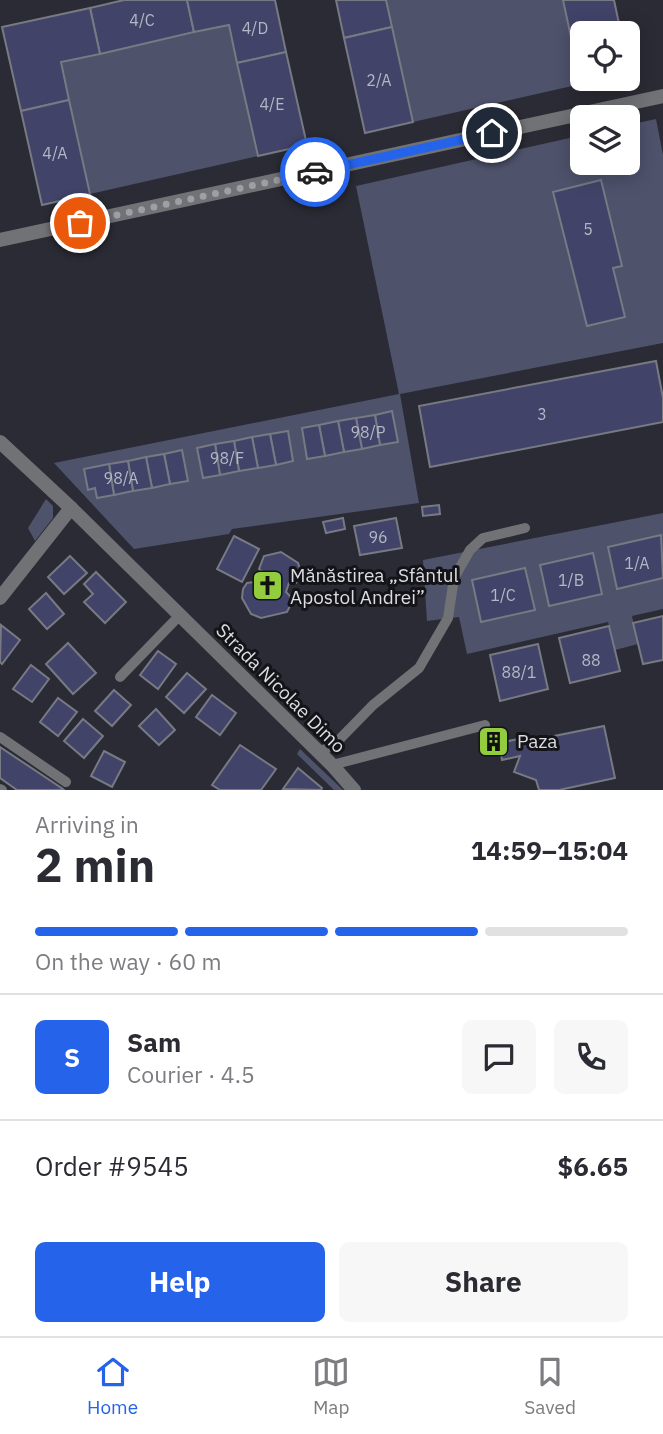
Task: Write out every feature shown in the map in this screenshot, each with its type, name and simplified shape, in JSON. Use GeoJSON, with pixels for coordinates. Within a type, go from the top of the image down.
{"type":"FeatureCollection","features":[{"type":"Feature","properties":{"kind":"street"},"geometry":{"type":"LineString","coordinates":[[0,240],[663,96]]}},
{"type":"Feature","properties":{"kind":"street","name":"Strada Nicolae Dimo"},"geometry":{"type":"LineString","coordinates":[[0,442],[71,508],[355,790]]}},
{"type":"Feature","properties":{"kind":"street"},"geometry":{"type":"LineString","coordinates":[[0,598],[71,508]]}},
{"type":"Feature","properties":{"kind":"lane"},"geometry":{"type":"LineString","coordinates":[[318,752],[334,745],[373,705],[419,668],[448,618],[454,578],[470,551],[483,538],[525,528]]}},
{"type":"Feature","properties":{"kind":"lane"},"geometry":{"type":"LineString","coordinates":[[120,677],[180,615]]}},
{"type":"Feature","properties":{"kind":"lane"},"geometry":{"type":"LineString","coordinates":[[332,765],[485,724]]}},
{"type":"Feature","properties":{"kind":"lane"},"geometry":{"type":"LineString","coordinates":[[0,737],[66,782]]}},
{"type":"Feature","properties":{"kind":"shaded area"},"geometry":{"type":"Polygon","coordinates":[[[386,0],[563,0],[570,33],[570,86],[413,122],[386,0]]]}},
{"type":"Feature","properties":{"kind":"shaded area"},"geometry":{"type":"Polygon","coordinates":[[[229,25],[258,156],[90,194],[61,62],[229,25]]]}},
{"type":"Feature","properties":{"kind":"shaded area"},"geometry":{"type":"Polygon","coordinates":[[[656,119],[663,155],[663,343],[400,394],[419,503],[232,529],[229,534],[134,549],[54,463],[399,394],[356,186],[570,138],[570,175],[640,175],[640,122],[656,119]]]}},
{"type":"Feature","properties":{"kind":"shaded area"},"geometry":{"type":"Polygon","coordinates":[[[46,499],[53,506],[53,518],[35,541],[28,528],[46,499]]]}},
{"type":"Feature","properties":{"kind":"shaded area"},"geometry":{"type":"Polygon","coordinates":[[[663,513],[663,609],[632,616],[638,644],[615,650],[608,622],[467,654],[459,617],[427,621],[423,560],[663,513]]]}},
{"type":"Feature","properties":{"kind":"shaded area"},"geometry":{"type":"Polygon","coordinates":[[[300,749],[343,790],[334,790],[297,754],[300,749]]]}},
{"type":"Feature","properties":{"kind":"building"},"geometry":{"type":"Polygon","coordinates":[[[124,0],[187,0],[194,32],[100,54],[90,8],[124,0]]]}},
{"type":"Feature","properties":{"kind":"building"},"geometry":{"type":"Polygon","coordinates":[[[187,0],[275,0],[286,52],[237,63],[229,25],[194,32],[187,0]]]}},
{"type":"Feature","properties":{"kind":"building"},"geometry":{"type":"Polygon","coordinates":[[[336,0],[386,0],[392,27],[344,38],[336,0]]]}},
{"type":"Feature","properties":{"kind":"building"},"geometry":{"type":"Polygon","coordinates":[[[563,0],[614,0],[618,21],[570,21],[570,33],[563,0]]]}},
{"type":"Feature","properties":{"kind":"building"},"geometry":{"type":"Polygon","coordinates":[[[90,8],[100,54],[61,62],[69,100],[21,111],[2,27],[90,8]]]}},
{"type":"Feature","properties":{"kind":"building"},"geometry":{"type":"Polygon","coordinates":[[[392,27],[413,122],[365,133],[344,38],[392,27]]]}},
{"type":"Feature","properties":{"kind":"building"},"geometry":{"type":"Polygon","coordinates":[[[286,52],[307,145],[258,156],[237,63],[286,52]]]}},
{"type":"Feature","properties":{"kind":"building"},"geometry":{"type":"Polygon","coordinates":[[[69,100],[90,194],[42,205],[21,111],[69,100]]]}},
{"type":"Feature","properties":{"kind":"building"},"geometry":{"type":"Polygon","coordinates":[[[601,180],[622,266],[613,268],[625,317],[587,326],[553,192],[601,180]]]}},
{"type":"Feature","properties":{"kind":"building"},"geometry":{"type":"Polygon","coordinates":[[[656,361],[663,398],[663,422],[430,467],[419,406],[656,361]]]}},
{"type":"Feature","properties":{"kind":"building"},"geometry":{"type":"Polygon","coordinates":[[[392,411],[398,442],[380,445],[375,415],[392,411]]]}},
{"type":"Feature","properties":{"kind":"building"},"geometry":{"type":"Polygon","coordinates":[[[375,415],[380,445],[362,449],[356,418],[375,415]]]}},
{"type":"Feature","properties":{"kind":"building"},"geometry":{"type":"Polygon","coordinates":[[[356,418],[362,449],[344,452],[338,421],[356,418]]]}},
{"type":"Feature","properties":{"kind":"building"},"geometry":{"type":"Polygon","coordinates":[[[338,421],[344,452],[325,456],[319,425],[338,421]]]}},
{"type":"Feature","properties":{"kind":"building"},"geometry":{"type":"Polygon","coordinates":[[[319,425],[325,456],[307,459],[302,428],[319,425]]]}},
{"type":"Feature","properties":{"kind":"building"},"geometry":{"type":"Polygon","coordinates":[[[288,431],[293,461],[276,465],[270,434],[288,431]]]}},
{"type":"Feature","properties":{"kind":"building"},"geometry":{"type":"Polygon","coordinates":[[[270,434],[276,465],[258,468],[252,437],[270,434]]]}},
{"type":"Feature","properties":{"kind":"building"},"geometry":{"type":"Polygon","coordinates":[[[252,437],[258,468],[239,471],[234,441],[252,437]]]}},
{"type":"Feature","properties":{"kind":"building"},"geometry":{"type":"Polygon","coordinates":[[[234,441],[239,471],[220,475],[215,444],[234,441]]]}},
{"type":"Feature","properties":{"kind":"building"},"geometry":{"type":"Polygon","coordinates":[[[215,444],[220,475],[203,478],[197,448],[215,444]]]}},
{"type":"Feature","properties":{"kind":"building"},"geometry":{"type":"Polygon","coordinates":[[[182,450],[188,481],[170,484],[164,454],[182,450]]]}},
{"type":"Feature","properties":{"kind":"building"},"geometry":{"type":"Polygon","coordinates":[[[164,454],[170,484],[152,488],[146,457],[164,454]]]}},
{"type":"Feature","properties":{"kind":"building"},"geometry":{"type":"Polygon","coordinates":[[[146,457],[152,488],[133,491],[128,461],[146,457]]]}},
{"type":"Feature","properties":{"kind":"building"},"geometry":{"type":"Polygon","coordinates":[[[128,461],[133,491],[114,495],[109,464],[128,461]]]}},
{"type":"Feature","properties":{"kind":"building"},"geometry":{"type":"Polygon","coordinates":[[[109,464],[114,495],[97,498],[95,488],[88,490],[84,469],[109,464]]]}},
{"type":"Feature","properties":{"kind":"building"},"geometry":{"type":"Polygon","coordinates":[[[439,505],[440,514],[423,516],[422,507],[439,505]]]}},
{"type":"Feature","properties":{"kind":"building"},"geometry":{"type":"Polygon","coordinates":[[[343,518],[345,529],[326,533],[323,522],[343,518]]]}},
{"type":"Feature","properties":{"kind":"building"},"geometry":{"type":"Polygon","coordinates":[[[396,518],[402,548],[360,555],[354,526],[396,518]]]}},
{"type":"Feature","properties":{"kind":"building"},"geometry":{"type":"Polygon","coordinates":[[[661,535],[663,578],[617,589],[608,547],[661,535]]]}},
{"type":"Feature","properties":{"kind":"building"},"geometry":{"type":"Polygon","coordinates":[[[234,536],[259,549],[242,582],[217,569],[234,536]]]}},
{"type":"Feature","properties":{"kind":"building","name":"Mănăstirea „Sfântul Apostol Andrei”"},"geometry":{"type":"Polygon","coordinates":[[[281,552],[298,563],[301,572],[296,583],[289,583],[286,592],[290,596],[291,604],[287,612],[261,618],[251,614],[242,598],[243,589],[247,583],[261,581],[264,573],[259,569],[264,556],[281,552]]]}},
{"type":"Feature","properties":{"kind":"building"},"geometry":{"type":"Polygon","coordinates":[[[593,553],[602,594],[549,606],[540,565],[593,553]]]}},
{"type":"Feature","properties":{"kind":"building"},"geometry":{"type":"Polygon","coordinates":[[[70,556],[87,573],[64,594],[48,577],[70,556]]]}},
{"type":"Feature","properties":{"kind":"building"},"geometry":{"type":"Polygon","coordinates":[[[525,568],[535,610],[481,622],[472,580],[525,568]]]}},
{"type":"Feature","properties":{"kind":"building"},"geometry":{"type":"Polygon","coordinates":[[[96,572],[126,602],[105,623],[84,602],[93,594],[84,584],[96,572]]]}},
{"type":"Feature","properties":{"kind":"building"},"geometry":{"type":"Polygon","coordinates":[[[46,593],[64,614],[47,629],[29,609],[46,593]]]}},
{"type":"Feature","properties":{"kind":"building"},"geometry":{"type":"Polygon","coordinates":[[[663,616],[663,660],[643,664],[633,623],[663,616]]]}},
{"type":"Feature","properties":{"kind":"building"},"geometry":{"type":"Polygon","coordinates":[[[1,625],[20,640],[2,664],[0,662],[1,625]]]}},
{"type":"Feature","properties":{"kind":"building"},"geometry":{"type":"Polygon","coordinates":[[[609,626],[620,671],[570,683],[559,638],[609,626]]]}},
{"type":"Feature","properties":{"kind":"building"},"geometry":{"type":"Polygon","coordinates":[[[68,643],[96,673],[73,694],[46,664],[68,643]]]}},
{"type":"Feature","properties":{"kind":"building"},"geometry":{"type":"Polygon","coordinates":[[[538,644],[548,689],[500,701],[490,655],[538,644]]]}},
{"type":"Feature","properties":{"kind":"building"},"geometry":{"type":"Polygon","coordinates":[[[158,651],[176,664],[158,689],[140,675],[158,651]]]}},
{"type":"Feature","properties":{"kind":"building"},"geometry":{"type":"Polygon","coordinates":[[[31,665],[49,679],[32,702],[13,689],[31,665]]]}},
{"type":"Feature","properties":{"kind":"building"},"geometry":{"type":"Polygon","coordinates":[[[187,673],[206,689],[184,713],[166,697],[187,673]]]}},
{"type":"Feature","properties":{"kind":"building"},"geometry":{"type":"Polygon","coordinates":[[[114,690],[131,705],[112,726],[95,711],[114,690]]]}},
{"type":"Feature","properties":{"kind":"building"},"geometry":{"type":"Polygon","coordinates":[[[212,695],[236,713],[220,735],[196,717],[212,695]]]}},
{"type":"Feature","properties":{"kind":"building"},"geometry":{"type":"Polygon","coordinates":[[[58,698],[77,712],[58,736],[40,722],[58,698]]]}},
{"type":"Feature","properties":{"kind":"building"},"geometry":{"type":"Polygon","coordinates":[[[156,709],[175,730],[159,745],[139,726],[156,709]]]}},
{"type":"Feature","properties":{"kind":"building"},"geometry":{"type":"Polygon","coordinates":[[[83,719],[103,736],[84,758],[64,741],[83,719]]]}},
{"type":"Feature","properties":{"kind":"building"},"geometry":{"type":"Polygon","coordinates":[[[604,726],[615,778],[559,790],[539,790],[536,780],[514,772],[520,756],[502,760],[499,743],[528,737],[529,741],[604,726]]]}},
{"type":"Feature","properties":{"kind":"building"},"geometry":{"type":"Polygon","coordinates":[[[240,745],[276,769],[261,790],[220,790],[212,785],[240,745]]]}},
{"type":"Feature","properties":{"kind":"building"},"geometry":{"type":"Polygon","coordinates":[[[0,747],[64,790],[17,790],[0,778],[0,747]]]}},
{"type":"Feature","properties":{"kind":"building"},"geometry":{"type":"Polygon","coordinates":[[[104,751],[125,762],[112,787],[91,776],[104,751]]]}},
{"type":"Feature","properties":{"kind":"building"},"geometry":{"type":"Polygon","coordinates":[[[298,768],[322,788],[321,790],[283,789],[298,768]]]}},
{"type":"Feature","properties":{"kind":"way so far"},"geometry":{"type":"LineString","coordinates":[[80,223],[315,172]]}},
{"type":"Feature","properties":{"kind":"place","name":"Mănăstirea „Sfântul Apostol Andrei”"},"geometry":{"type":"Point","coordinates":[267,586]}},
{"type":"Feature","properties":{"kind":"place","name":"Paza"},"geometry":{"type":"Point","coordinates":[494,741]}},
{"type":"Feature","properties":{"kind":"route"},"geometry":{"type":"LineString","coordinates":[[315,172],[492,133]]}}]}
